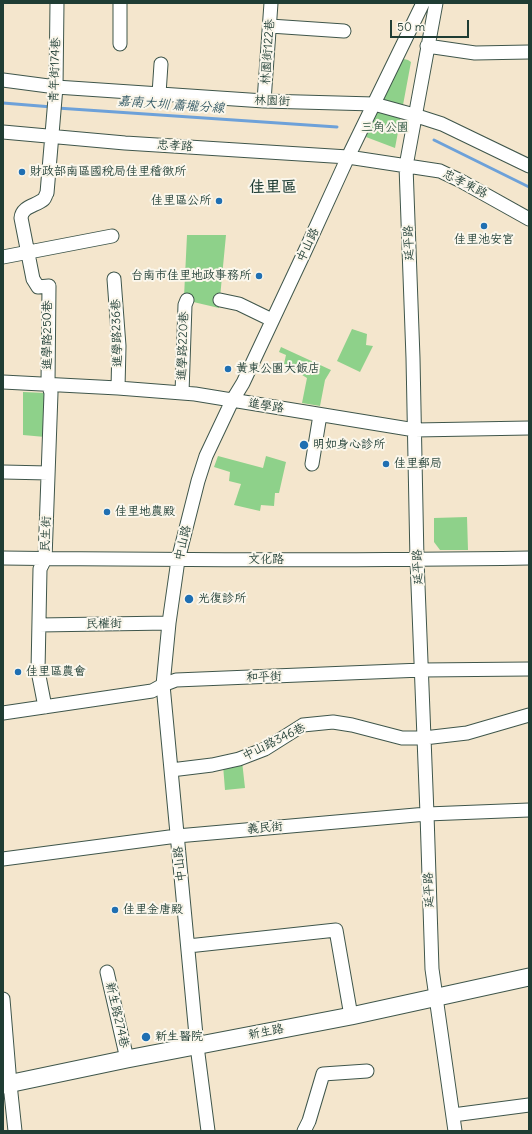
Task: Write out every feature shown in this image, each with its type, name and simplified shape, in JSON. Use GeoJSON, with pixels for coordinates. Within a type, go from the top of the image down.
{"type":"FeatureCollection","features":[{"type":"Feature","properties":{"kind":"main road","name":"新生路"},"geometry":{"type":"LineString","coordinates":[[6,1084],[351,1016],[529,977]]}},
{"type":"Feature","properties":{"kind":"street","name":"青年街174巷"},"geometry":{"type":"LineString","coordinates":[[52,137],[56,87],[56,3]]}},
{"type":"Feature","properties":{"kind":"street"},"geometry":{"type":"LineString","coordinates":[[120,3],[120,44]]}},
{"type":"Feature","properties":{"kind":"street","name":"林園街122巷"},"geometry":{"type":"LineString","coordinates":[[264,101],[271,3]]}},
{"type":"Feature","properties":{"kind":"street","name":"中山路"},"geometry":{"type":"LineString","coordinates":[[208,1131],[197,1046],[163,685],[169,623],[178,560],[198,481],[206,456],[232,401],[243,383],[348,157],[423,3]]}},
{"type":"Feature","properties":{"kind":"street","name":"延平路"},"geometry":{"type":"LineString","coordinates":[[436,3],[414,115],[406,166],[432,969],[455,1131]]}},
{"type":"Feature","properties":{"kind":"street"},"geometry":{"type":"LineString","coordinates":[[270,26],[344,31]]}},
{"type":"Feature","properties":{"kind":"street"},"geometry":{"type":"LineString","coordinates":[[427,46],[475,53],[529,52]]}},
{"type":"Feature","properties":{"kind":"street"},"geometry":{"type":"LineString","coordinates":[[159,94],[161,64]]}},
{"type":"Feature","properties":{"kind":"street","name":"林園街"},"geometry":{"type":"LineString","coordinates":[[3,80],[56,87],[264,101],[374,104],[442,124],[529,166]]}},
{"type":"Feature","properties":{"kind":"street","name":"忠孝路"},"geometry":{"type":"LineString","coordinates":[[3,132],[125,143],[348,157]]}},
{"type":"Feature","properties":{"kind":"street","name":"進學路250巷"},"geometry":{"type":"LineString","coordinates":[[48,384],[49,286],[38,287],[34,280],[21,218],[24,210],[39,202],[47,193],[52,137]]}},
{"type":"Feature","properties":{"kind":"street","name":"忠孝東路"},"geometry":{"type":"LineString","coordinates":[[348,157],[440,171],[529,219]]}},
{"type":"Feature","properties":{"kind":"street"},"geometry":{"type":"LineString","coordinates":[[3,256],[112,236]]}},
{"type":"Feature","properties":{"kind":"street","name":"進學路236巷"},"geometry":{"type":"LineString","coordinates":[[114,279],[119,346],[118,388]]}},
{"type":"Feature","properties":{"kind":"street","name":"進學路220巷"},"geometry":{"type":"LineString","coordinates":[[182,393],[185,305],[187,300]]}},
{"type":"Feature","properties":{"kind":"street"},"geometry":{"type":"LineString","coordinates":[[220,300],[239,304],[272,320]]}},
{"type":"Feature","properties":{"kind":"street","name":"進學路"},"geometry":{"type":"LineString","coordinates":[[3,382],[195,394],[414,430],[529,428]]}},
{"type":"Feature","properties":{"kind":"street","name":"民生街"},"geometry":{"type":"LineString","coordinates":[[45,706],[38,671],[40,569],[45,559],[51,393],[48,384]]}},
{"type":"Feature","properties":{"kind":"street"},"geometry":{"type":"LineString","coordinates":[[312,464],[320,415]]}},
{"type":"Feature","properties":{"kind":"street"},"geometry":{"type":"LineString","coordinates":[[3,472],[48,473]]}},
{"type":"Feature","properties":{"kind":"street","name":"文化路"},"geometry":{"type":"LineString","coordinates":[[3,558],[418,560],[529,558]]}},
{"type":"Feature","properties":{"kind":"street","name":"民權街"},"geometry":{"type":"LineString","coordinates":[[39,626],[169,623]]}},
{"type":"Feature","properties":{"kind":"street","name":"和平街"},"geometry":{"type":"LineString","coordinates":[[3,713],[152,691],[176,680],[422,670],[529,669]]}},
{"type":"Feature","properties":{"kind":"street","name":"中山路346巷"},"geometry":{"type":"LineString","coordinates":[[171,770],[212,765],[239,759],[264,749],[303,725],[333,722],[352,725],[402,738],[424,738],[467,733],[529,715]]}},
{"type":"Feature","properties":{"kind":"street","name":"義民街"},"geometry":{"type":"LineString","coordinates":[[3,859],[177,836],[427,814],[529,810]]}},
{"type":"Feature","properties":{"kind":"street"},"geometry":{"type":"LineString","coordinates":[[188,946],[336,930],[351,1016]]}},
{"type":"Feature","properties":{"kind":"street","name":"新生路274巷"},"geometry":{"type":"LineString","coordinates":[[107,972],[127,1059]]}},
{"type":"Feature","properties":{"kind":"street"},"geometry":{"type":"LineString","coordinates":[[3,999],[6,1084],[15,1131]]}},
{"type":"Feature","properties":{"kind":"street"},"geometry":{"type":"LineString","coordinates":[[304,1131],[309,1122],[323,1074],[367,1071]]}},
{"type":"Feature","properties":{"kind":"street"},"geometry":{"type":"LineString","coordinates":[[453,1115],[529,1104]]}},
{"type":"Feature","properties":{"kind":"green space","name":"三角公園"},"geometry":{"type":"Polygon","coordinates":[[[404,59],[411,62],[395,148],[366,137],[400,61],[404,59]]]}},
{"type":"Feature","properties":{"kind":"green space"},"geometry":{"type":"Polygon","coordinates":[[[187,235],[226,235],[219,308],[189,301],[184,297],[187,235]]]}},
{"type":"Feature","properties":{"kind":"green space"},"geometry":{"type":"Polygon","coordinates":[[[352,329],[367,334],[366,345],[373,346],[360,372],[337,361],[352,329]]]}},
{"type":"Feature","properties":{"kind":"green space"},"geometry":{"type":"Polygon","coordinates":[[[281,347],[331,370],[325,380],[320,406],[302,403],[307,378],[284,364],[286,355],[279,352],[281,347]]]}},
{"type":"Feature","properties":{"kind":"green space"},"geometry":{"type":"Polygon","coordinates":[[[23,392],[46,393],[45,437],[23,435],[23,392]]]}},
{"type":"Feature","properties":{"kind":"green space"},"geometry":{"type":"Polygon","coordinates":[[[218,456],[263,468],[266,456],[286,462],[279,493],[275,493],[274,506],[261,505],[260,511],[234,505],[241,484],[229,481],[230,472],[214,467],[218,456]]]}},
{"type":"Feature","properties":{"kind":"green space"},"geometry":{"type":"Polygon","coordinates":[[[467,517],[468,550],[440,550],[434,542],[434,518],[467,517]]]}},
{"type":"Feature","properties":{"kind":"green space"},"geometry":{"type":"Polygon","coordinates":[[[242,761],[245,788],[225,790],[223,765],[242,761]]]}},
{"type":"Feature","properties":{"kind":"waterway","name":"嘉南大圳 蕭壠分線"},"geometry":{"type":"LineString","coordinates":[[3,103],[52,107]]}},
{"type":"Feature","properties":{"kind":"waterway","name":"嘉南大圳 蕭壠分線"},"geometry":{"type":"LineString","coordinates":[[57,108],[337,127]]}},
{"type":"Feature","properties":{"kind":"waterway","name":"嘉南大圳 蕭壠分線"},"geometry":{"type":"LineString","coordinates":[[434,140],[529,187]]}},
{"type":"Feature","properties":{"kind":"place","name":"財政部南區國稅局佳里稽徵所"},"geometry":{"type":"Point","coordinates":[22,172]}},
{"type":"Feature","properties":{"kind":"place","name":"佳里區公所"},"geometry":{"type":"Point","coordinates":[219,201]}},
{"type":"Feature","properties":{"kind":"place","name":"佳里池安宮"},"geometry":{"type":"Point","coordinates":[484,226]}},
{"type":"Feature","properties":{"kind":"place","name":"台南市佳里地政事務所"},"geometry":{"type":"Point","coordinates":[259,276]}},
{"type":"Feature","properties":{"kind":"place","name":"黃東公園大飯店"},"geometry":{"type":"Point","coordinates":[228,369]}},
{"type":"Feature","properties":{"kind":"place","name":"明如身心診所"},"geometry":{"type":"Point","coordinates":[304,445]}},
{"type":"Feature","properties":{"kind":"place","name":"佳里郵局"},"geometry":{"type":"Point","coordinates":[386,464]}},
{"type":"Feature","properties":{"kind":"place","name":"佳里地農殿"},"geometry":{"type":"Point","coordinates":[107,512]}},
{"type":"Feature","properties":{"kind":"place","name":"光復診所"},"geometry":{"type":"Point","coordinates":[189,599]}},
{"type":"Feature","properties":{"kind":"place","name":"佳里區農會"},"geometry":{"type":"Point","coordinates":[18,672]}},
{"type":"Feature","properties":{"kind":"place","name":"佳里金唐殿"},"geometry":{"type":"Point","coordinates":[115,910]}},
{"type":"Feature","properties":{"kind":"place","name":"新生醫院"},"geometry":{"type":"Point","coordinates":[146,1037]}},
{"type":"Feature","properties":{"kind":"district","name":"佳里區"},"geometry":{"type":"Point","coordinates":[273,187]}}]}
